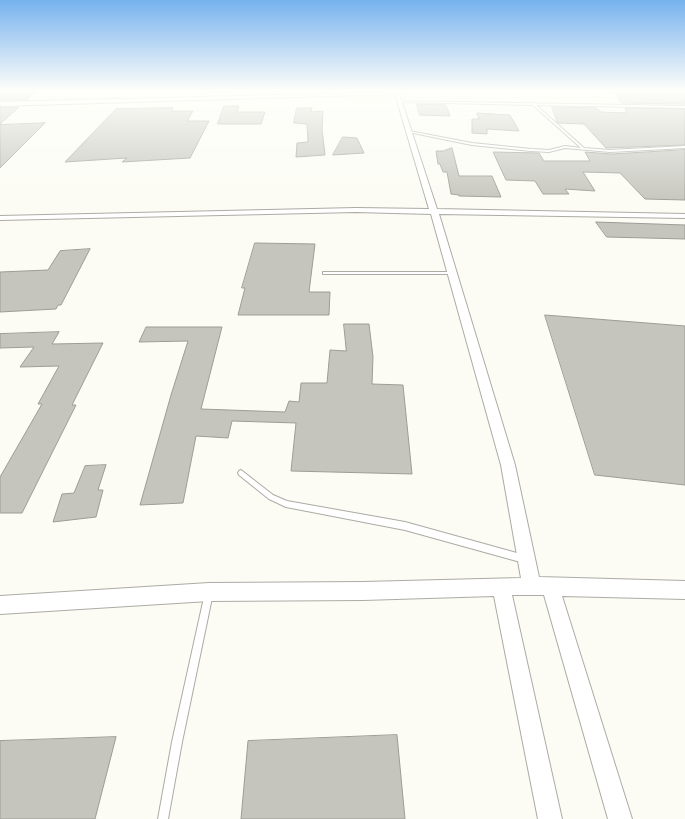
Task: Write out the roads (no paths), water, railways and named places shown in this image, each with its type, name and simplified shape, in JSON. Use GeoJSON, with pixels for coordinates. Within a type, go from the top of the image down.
{"type":"FeatureCollection","features":[{"type":"Feature","properties":{"kind":"street"},"geometry":{"type":"LineString","coordinates":[[409,128],[453,274],[508,465],[526,559],[541,586],[620,819]]}},
{"type":"Feature","properties":{"kind":"street"},"geometry":{"type":"LineString","coordinates":[[0,218],[356,210],[685,216]]}},
{"type":"Feature","properties":{"kind":"street"},"geometry":{"type":"LineString","coordinates":[[501,586],[550,819]]}},
{"type":"Feature","properties":{"kind":"street"},"geometry":{"type":"LineString","coordinates":[[0,605],[209,592],[363,591],[501,586],[685,590]]}},
{"type":"Feature","properties":{"kind":"lane"},"geometry":{"type":"LineString","coordinates":[[561,128],[583,148]]}},
{"type":"Feature","properties":{"kind":"lane"},"geometry":{"type":"LineString","coordinates":[[410,132],[472,144],[531,150],[549,150],[565,147],[610,151],[685,147]]}},
{"type":"Feature","properties":{"kind":"lane"},"geometry":{"type":"LineString","coordinates":[[325,273],[453,274]]}},
{"type":"Feature","properties":{"kind":"lane"},"geometry":{"type":"LineString","coordinates":[[241,473],[271,497],[286,504],[405,526],[526,559]]}},
{"type":"Feature","properties":{"kind":"lane"},"geometry":{"type":"LineString","coordinates":[[163,819],[177,742],[209,592]]}}]}
